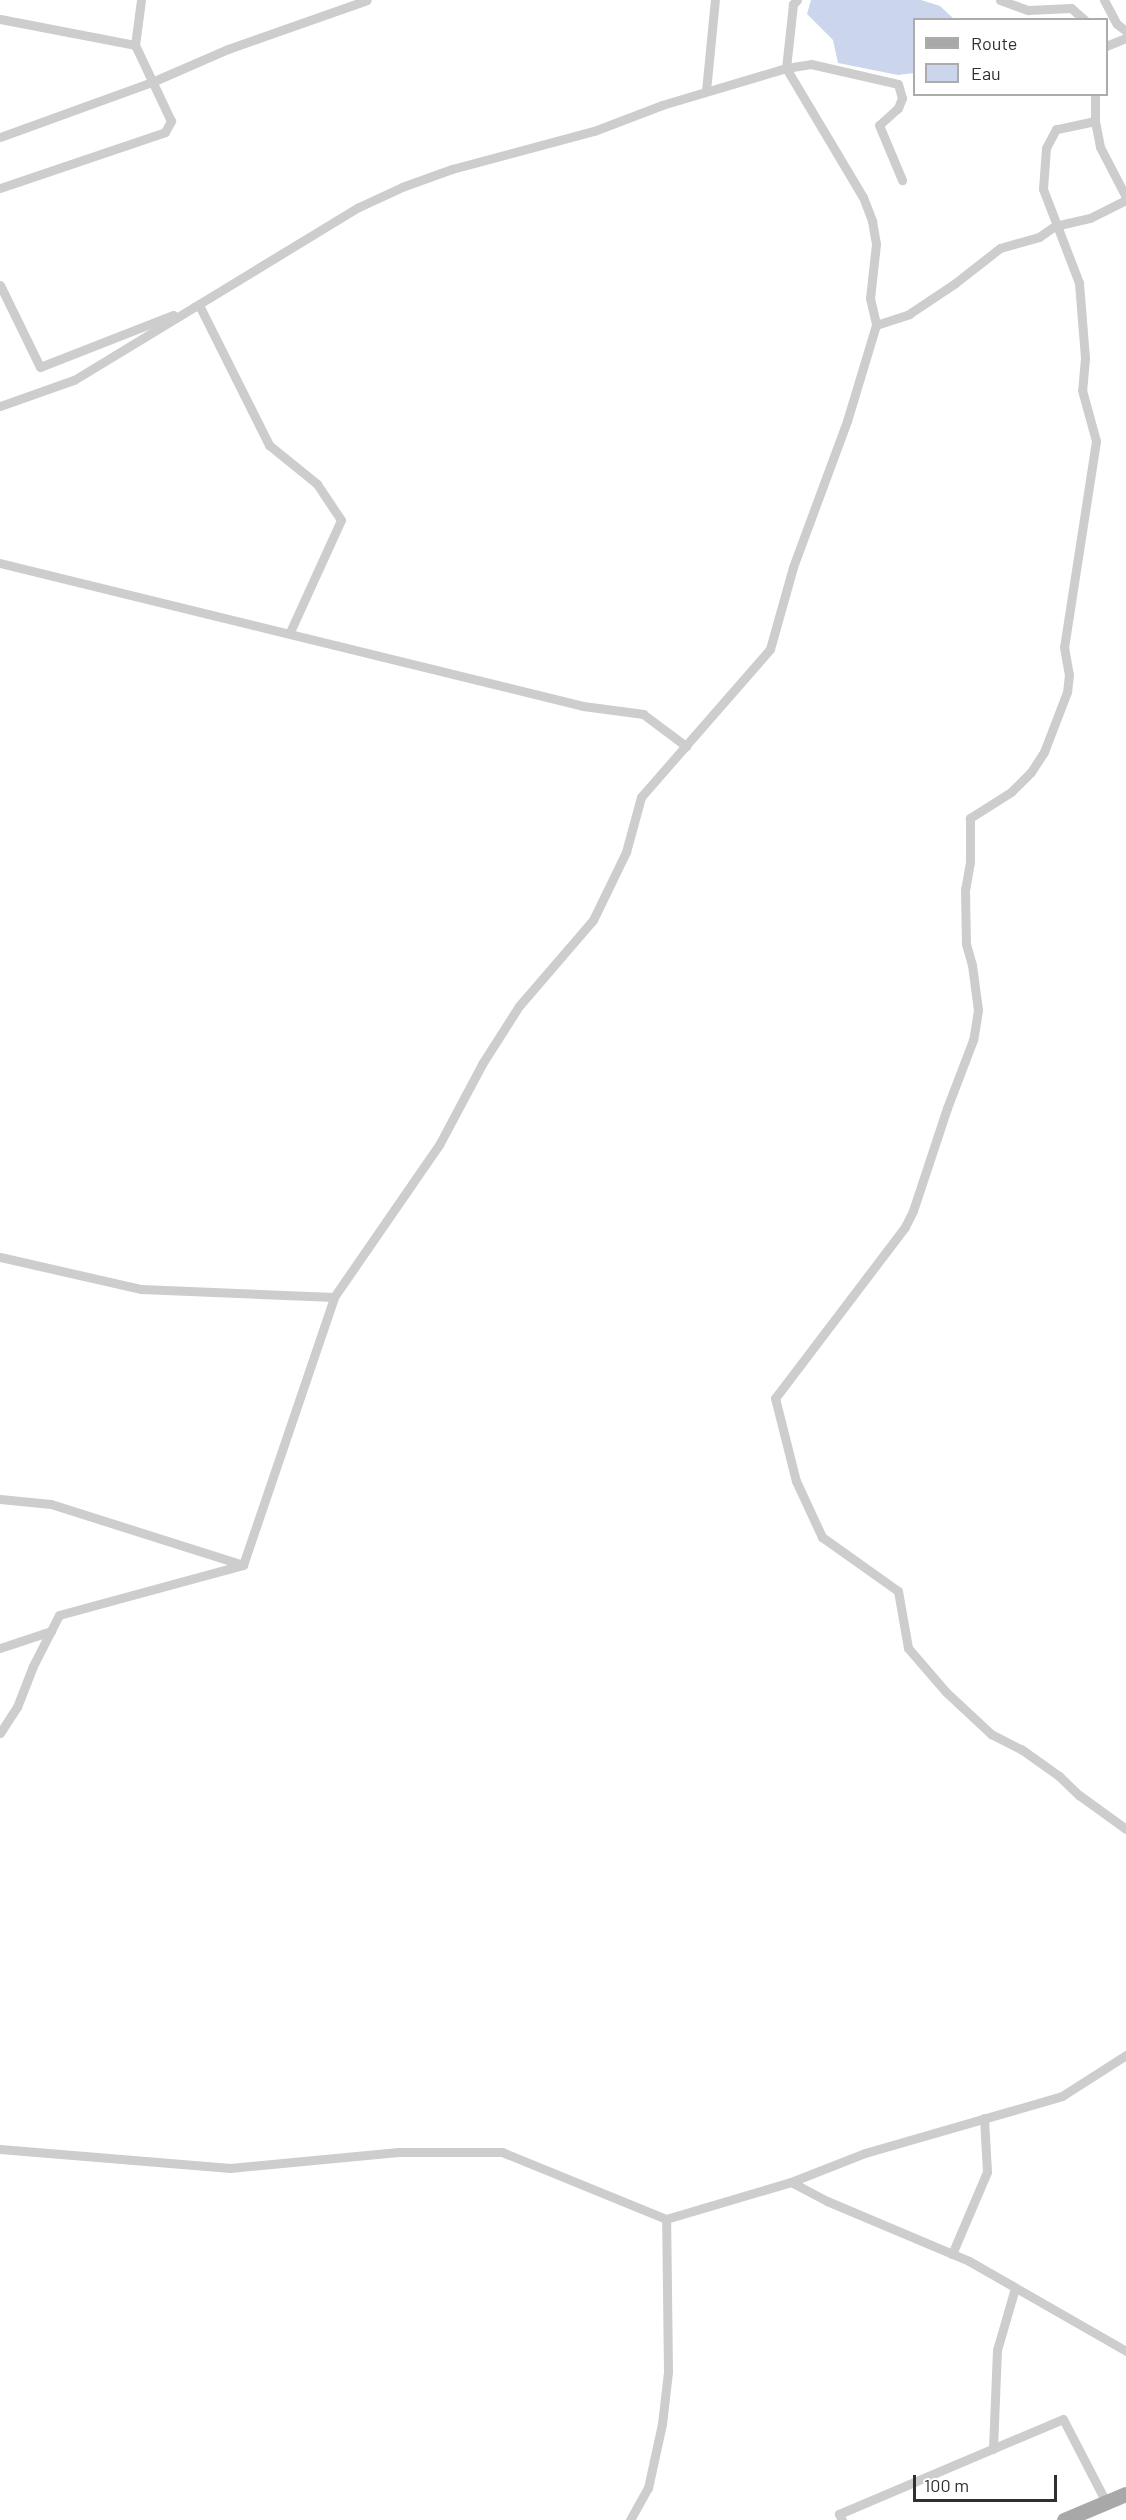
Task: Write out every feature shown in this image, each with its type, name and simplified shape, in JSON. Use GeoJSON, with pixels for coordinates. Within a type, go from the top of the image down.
{"type":"FeatureCollection","features":[{"type":"Feature","properties":{"kind":"main road"},"geometry":{"type":"LineString","coordinates":[[1064,2520],[1126,2494]]}},
{"type":"Feature","properties":{"kind":"street"},"geometry":{"type":"LineString","coordinates":[[0,188],[165,132],[171,122],[135,45],[141,0]]}},
{"type":"Feature","properties":{"kind":"street"},"geometry":{"type":"LineString","coordinates":[[0,137],[152,82],[228,49],[368,0]]}},
{"type":"Feature","properties":{"kind":"street"},"geometry":{"type":"LineString","coordinates":[[706,91],[715,0]]}},
{"type":"Feature","properties":{"kind":"street"},"geometry":{"type":"LineString","coordinates":[[243,1565],[334,1297],[439,1144],[482,1064],[519,1006],[593,920],[626,852],[641,797],[770,649],[793,567],[848,421],[876,325],[870,298],[876,244],[872,221],[863,196],[786,68],[793,4],[797,0]]}},
{"type":"Feature","properties":{"kind":"street"},"geometry":{"type":"LineString","coordinates":[[1000,0],[1028,10],[1071,8],[1083,18]]}},
{"type":"Feature","properties":{"kind":"street"},"geometry":{"type":"LineString","coordinates":[[1104,0],[1112,24],[1126,31]]}},
{"type":"Feature","properties":{"kind":"street"},"geometry":{"type":"LineString","coordinates":[[0,19],[135,45]]}},
{"type":"Feature","properties":{"kind":"street"},"geometry":{"type":"LineString","coordinates":[[1108,46],[1126,38]]}},
{"type":"Feature","properties":{"kind":"street"},"geometry":{"type":"LineString","coordinates":[[0,406],[74,380],[359,207],[402,187],[452,170],[594,131],[662,105],[786,68],[812,63],[898,84],[902,98],[898,108],[879,125],[902,180]]}},
{"type":"Feature","properties":{"kind":"street"},"geometry":{"type":"LineString","coordinates":[[876,325],[909,314],[954,284],[1000,248],[1039,237],[1055,226],[1090,219],[1126,199],[1103,157],[1095,122],[1095,96]]}},
{"type":"Feature","properties":{"kind":"street"},"geometry":{"type":"LineString","coordinates":[[1095,122],[1056,129],[1046,148],[1043,189],[1055,226],[1073,262],[1079,283],[1085,358],[1082,390],[1096,441],[1064,647],[1068,674],[1067,692],[1044,752],[1031,772],[1011,792],[970,818],[970,862],[965,889],[966,944],[972,965],[978,1010],[973,1040],[946,1108],[913,1211],[905,1227],[775,1398],[796,1481],[822,1537],[898,1591],[908,1648],[946,1692],[991,1734],[1021,1749],[1126,1829]]}},
{"type":"Feature","properties":{"kind":"street"},"geometry":{"type":"LineString","coordinates":[[0,285],[40,367],[199,305]]}},
{"type":"Feature","properties":{"kind":"street"},"geometry":{"type":"LineString","coordinates":[[199,305],[269,446],[317,483],[341,520],[289,634]]}},
{"type":"Feature","properties":{"kind":"street"},"geometry":{"type":"LineString","coordinates":[[0,562],[583,706],[643,714],[686,746]]}},
{"type":"Feature","properties":{"kind":"street"},"geometry":{"type":"LineString","coordinates":[[0,1257],[141,1290],[334,1297]]}},
{"type":"Feature","properties":{"kind":"street"},"geometry":{"type":"LineString","coordinates":[[0,1499],[51,1504],[243,1565]]}},
{"type":"Feature","properties":{"kind":"street"},"geometry":{"type":"LineString","coordinates":[[0,1733],[17,1707],[33,1666],[59,1615],[243,1565]]}},
{"type":"Feature","properties":{"kind":"street"},"geometry":{"type":"LineString","coordinates":[[0,1648],[51,1631]]}},
{"type":"Feature","properties":{"kind":"street"},"geometry":{"type":"LineString","coordinates":[[0,2149],[230,2168],[398,2152],[502,2152],[666,2219],[791,2182],[865,2152],[1062,2096],[1126,2055]]}},
{"type":"Feature","properties":{"kind":"street"},"geometry":{"type":"LineString","coordinates":[[952,2254],[987,2172],[984,2118]]}},
{"type":"Feature","properties":{"kind":"street"},"geometry":{"type":"LineString","coordinates":[[791,2182],[826,2201],[952,2254],[1126,2351]]}},
{"type":"Feature","properties":{"kind":"street"},"geometry":{"type":"LineString","coordinates":[[630,2520],[648,2487],[662,2424],[668,2372],[666,2219]]}},
{"type":"Feature","properties":{"kind":"street"},"geometry":{"type":"LineString","coordinates":[[993,2449],[998,2350],[1016,2288]]}},
{"type":"Feature","properties":{"kind":"street"},"geometry":{"type":"LineString","coordinates":[[842,2520],[839,2514],[1063,2420],[1107,2502]]}},
{"type":"Feature","properties":{"kind":"water"},"geometry":{"type":"Polygon","coordinates":[[[811,0],[921,0],[940,6],[953,18],[913,18],[913,73],[898,75],[838,63],[833,40],[807,14],[811,0]]]}}]}
